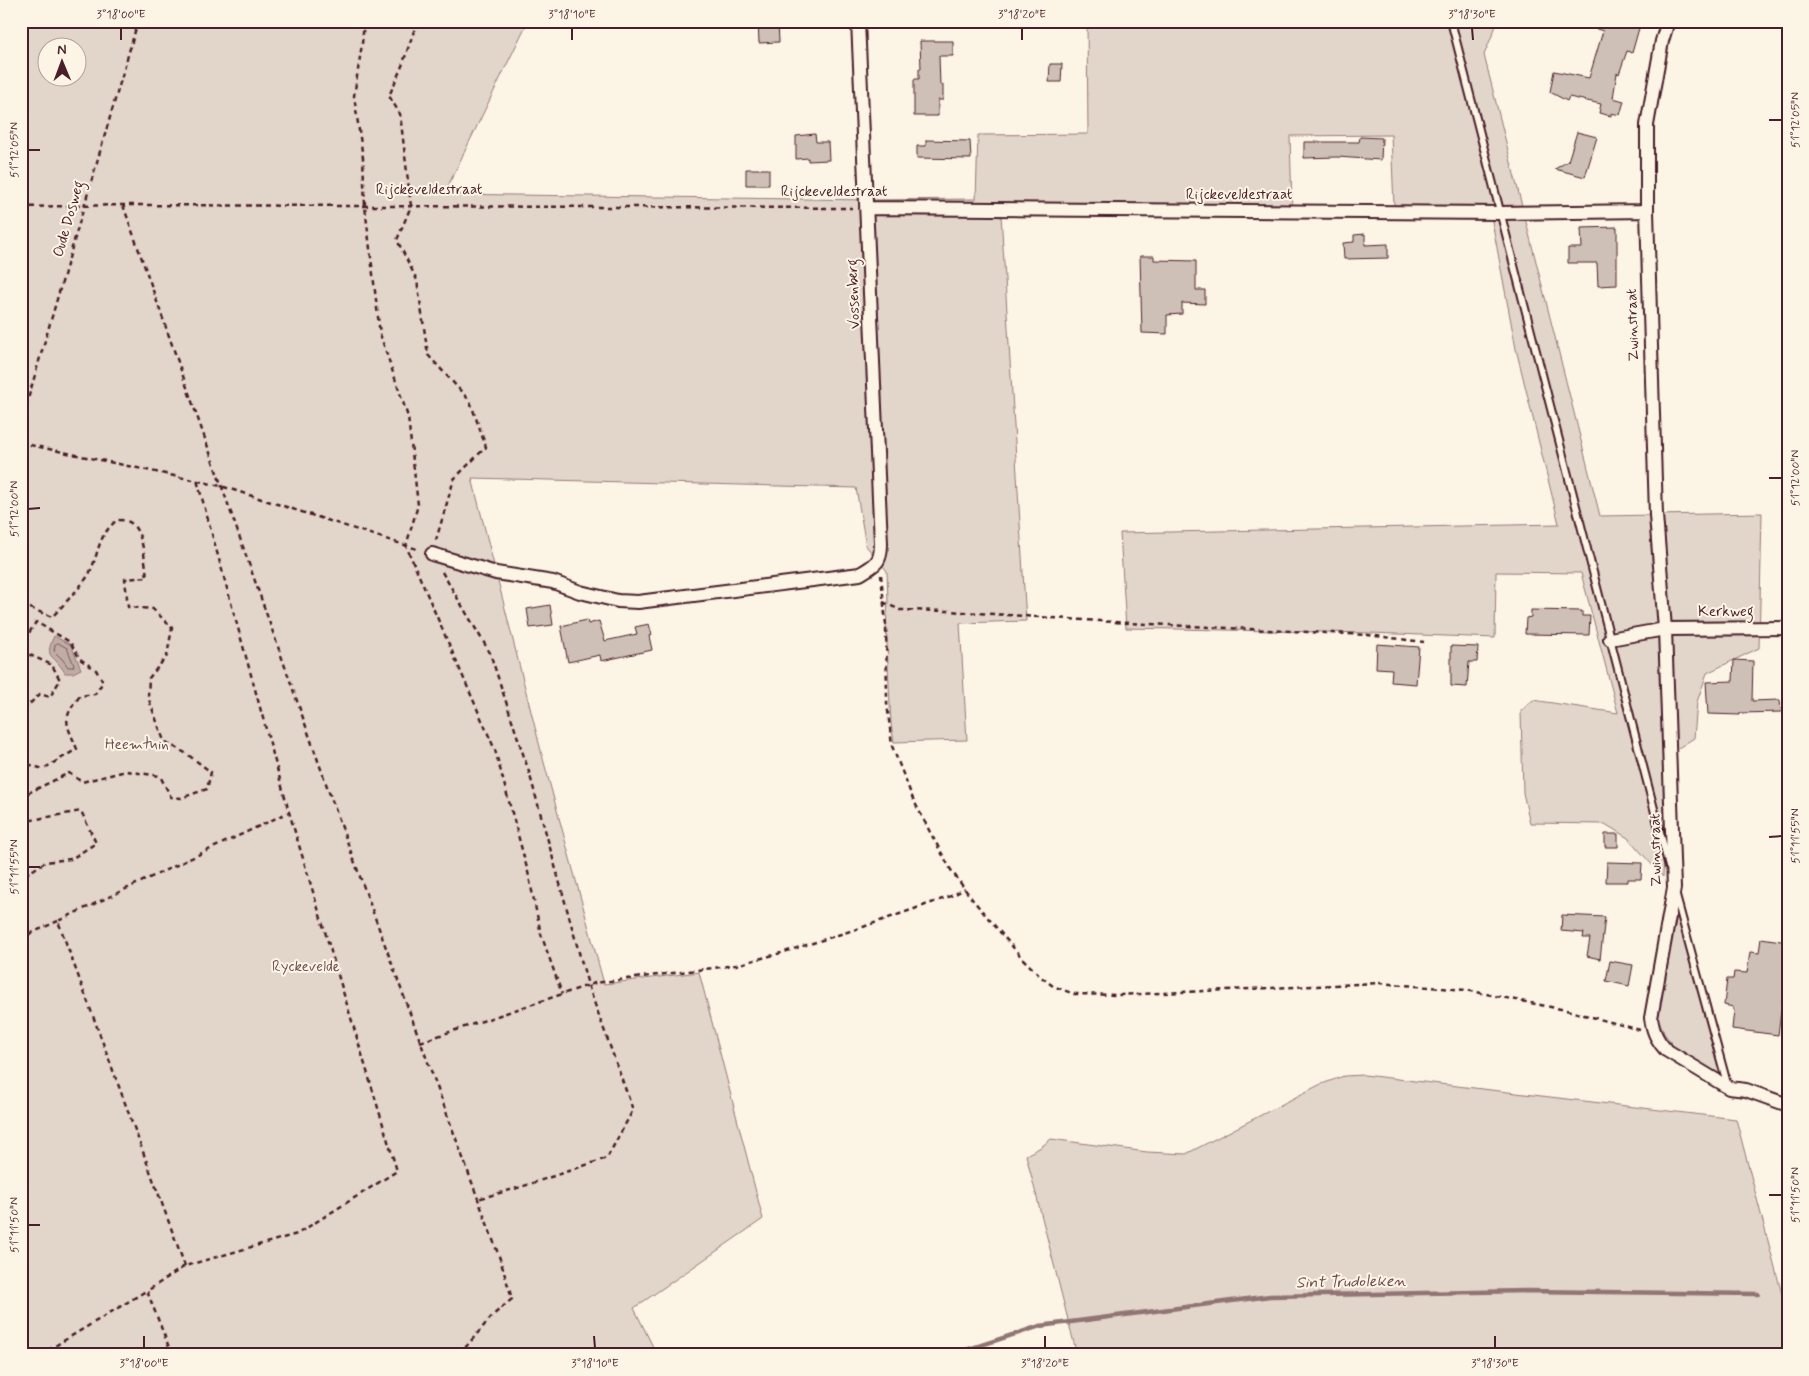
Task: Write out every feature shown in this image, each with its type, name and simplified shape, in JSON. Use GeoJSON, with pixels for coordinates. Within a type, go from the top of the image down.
{"type":"FeatureCollection","features":[{"type":"Feature","properties":{"kind":"street","name":"Vossenberg"},"geometry":{"type":"LineString","coordinates":[[858,21],[881,543],[881,555],[876,564]]}},
{"type":"Feature","properties":{"kind":"street","name":"Zwinstraat"},"geometry":{"type":"LineString","coordinates":[[1653,1033],[1651,1018],[1674,888],[1665,629],[1656,515],[1647,211],[1647,125],[1662,41],[1668,21]]}},
{"type":"Feature","properties":{"kind":"street","name":"Rijckeveldestraat"},"geometry":{"type":"LineString","coordinates":[[866,208],[1501,213],[1647,211]]}},
{"type":"Feature","properties":{"kind":"street"},"geometry":{"type":"LineString","coordinates":[[432,554],[496,573],[553,582],[580,592],[618,601],[653,601],[860,574],[876,564]]}},
{"type":"Feature","properties":{"kind":"street","name":"Kerkweg"},"geometry":{"type":"LineString","coordinates":[[1665,629],[1788,628]]}},
{"type":"Feature","properties":{"kind":"street"},"geometry":{"type":"LineString","coordinates":[[1610,639],[1665,629]]}},
{"type":"Feature","properties":{"kind":"street"},"geometry":{"type":"LineString","coordinates":[[1653,1033],[1666,1050],[1729,1088],[1746,1090],[1788,1105]]}},
{"type":"Feature","properties":{"kind":"lane"},"geometry":{"type":"LineString","coordinates":[[1451,21],[1674,888],[1729,1088]]}},
{"type":"Feature","properties":{"kind":"path","name":"Oude Dosweg"},"geometry":{"type":"LineString","coordinates":[[21,423],[138,21]]}},
{"type":"Feature","properties":{"kind":"path"},"geometry":{"type":"LineString","coordinates":[[364,21],[354,96],[363,158],[365,206],[380,334],[408,417],[418,505],[406,546],[495,750],[528,872],[541,934],[562,994]]}},
{"type":"Feature","properties":{"kind":"path"},"geometry":{"type":"LineString","coordinates":[[415,21],[416,25],[411,42],[389,96],[400,114],[410,206],[397,240],[417,280],[428,355],[470,401],[486,447],[454,479],[432,554]]}},
{"type":"Feature","properties":{"kind":"path","name":"Rijckeveldestraat"},"geometry":{"type":"LineString","coordinates":[[21,207],[122,205],[866,208]]}},
{"type":"Feature","properties":{"kind":"path"},"geometry":{"type":"LineString","coordinates":[[122,205],[329,792],[500,1258],[512,1299],[493,1315],[459,1355]]}},
{"type":"Feature","properties":{"kind":"path"},"geometry":{"type":"LineString","coordinates":[[21,443],[197,479],[432,554],[490,653],[529,772],[588,985],[633,1110],[607,1158],[520,1187],[478,1198]]}},
{"type":"Feature","properties":{"kind":"path"},"geometry":{"type":"LineString","coordinates":[[40,1355],[185,1266],[297,1234],[397,1171],[289,812],[197,479]]}},
{"type":"Feature","properties":{"kind":"path"},"geometry":{"type":"LineString","coordinates":[[21,608],[30,608],[52,617],[90,573],[99,544],[108,528],[117,520],[125,520],[132,524],[144,550],[147,578],[125,579],[128,608],[153,609],[172,628],[167,656],[149,678],[148,697],[164,741],[187,754],[211,772],[207,789],[181,798],[172,797],[160,776],[126,771],[82,782],[69,773],[26,794],[21,794]]}},
{"type":"Feature","properties":{"kind":"path"},"geometry":{"type":"LineString","coordinates":[[876,564],[880,568],[886,625],[887,703],[892,746],[913,799],[951,870],[965,889],[1023,959],[1040,976],[1061,990],[1074,994],[1147,994],[1379,983],[1466,990],[1566,1010],[1653,1033]]}},
{"type":"Feature","properties":{"kind":"path"},"geometry":{"type":"LineString","coordinates":[[883,602],[900,610],[948,611],[1110,622],[1368,635],[1424,642]]}},
{"type":"Feature","properties":{"kind":"path"},"geometry":{"type":"LineString","coordinates":[[21,630],[29,633],[36,622],[70,642],[80,659],[96,670],[103,682],[95,694],[80,696],[68,711],[67,725],[77,749],[43,769],[21,762]]}},
{"type":"Feature","properties":{"kind":"path"},"geometry":{"type":"LineString","coordinates":[[21,651],[52,664],[60,680],[50,697],[40,694],[21,712]]}},
{"type":"Feature","properties":{"kind":"path"},"geometry":{"type":"LineString","coordinates":[[21,822],[81,811],[96,843],[71,858],[45,862],[30,872],[21,875]]}},
{"type":"Feature","properties":{"kind":"path"},"geometry":{"type":"LineString","coordinates":[[21,938],[289,812]]}},
{"type":"Feature","properties":{"kind":"path"},"geometry":{"type":"LineString","coordinates":[[420,1042],[595,982],[736,965],[781,953],[863,927],[951,896],[965,889]]}},
{"type":"Feature","properties":{"kind":"path"},"geometry":{"type":"LineString","coordinates":[[58,922],[185,1266]]}},
{"type":"Feature","properties":{"kind":"path"},"geometry":{"type":"LineString","coordinates":[[146,1291],[172,1355]]}},
{"type":"Feature","properties":{"kind":"green space","name":"Ryckevelde"},"geometry":{"type":"Polygon","coordinates":[[[21,21],[528,21],[444,194],[871,200],[976,199],[978,135],[1088,134],[1087,21],[1498,21],[1484,55],[1600,516],[1762,513],[1759,648],[1707,673],[1697,702],[1694,738],[1669,754],[1663,877],[1628,838],[1605,824],[1530,823],[1523,793],[1521,711],[1533,700],[1618,713],[1581,573],[1496,572],[1495,638],[1371,633],[1126,628],[1120,533],[1559,524],[1516,349],[1491,216],[1394,206],[1391,135],[1290,136],[1292,206],[1001,214],[1026,621],[960,623],[967,740],[894,742],[891,724],[886,625],[888,603],[887,571],[866,546],[856,488],[472,478],[542,755],[604,984],[699,972],[763,1219],[634,1308],[657,1355],[21,1355],[21,21]]]}},
{"type":"Feature","properties":{"kind":"green space"},"geometry":{"type":"Polygon","coordinates":[[[1675,915],[1678,915],[1722,1079],[1674,1047],[1664,1033],[1658,1017],[1675,915]]]}},
{"type":"Feature","properties":{"kind":"green space"},"geometry":{"type":"Polygon","coordinates":[[[1364,1075],[1736,1119],[1788,1317],[1788,1355],[1077,1355],[1026,1155],[1051,1139],[1147,1152],[1186,1154],[1319,1085],[1344,1076],[1364,1075]]]}},
{"type":"Feature","properties":{"kind":"water"},"geometry":{"type":"Polygon","coordinates":[[[54,636],[71,645],[81,669],[73,673],[65,673],[51,656],[50,649],[54,636]]]}},
{"type":"Feature","properties":{"kind":"building"},"geometry":{"type":"Polygon","coordinates":[[[758,21],[778,21],[779,42],[759,43],[758,21]]]}},
{"type":"Feature","properties":{"kind":"building"},"geometry":{"type":"Polygon","coordinates":[[[1582,21],[1641,21],[1632,53],[1627,51],[1619,74],[1617,73],[1613,98],[1624,101],[1620,115],[1611,113],[1611,116],[1599,113],[1601,104],[1569,97],[1567,101],[1550,92],[1554,71],[1589,78],[1603,31],[1581,24],[1582,21]]]}},
{"type":"Feature","properties":{"kind":"building"},"geometry":{"type":"Polygon","coordinates":[[[920,41],[953,41],[953,56],[939,56],[940,85],[943,85],[943,100],[938,100],[938,116],[914,116],[914,79],[919,79],[919,69],[921,69],[920,41]]]}},
{"type":"Feature","properties":{"kind":"building"},"geometry":{"type":"Polygon","coordinates":[[[1050,64],[1062,64],[1061,82],[1049,82],[1050,64]]]}},
{"type":"Feature","properties":{"kind":"building"},"geometry":{"type":"Polygon","coordinates":[[[1577,132],[1597,137],[1585,177],[1555,169],[1568,161],[1577,132]]]}},
{"type":"Feature","properties":{"kind":"building"},"geometry":{"type":"Polygon","coordinates":[[[815,134],[816,142],[828,142],[829,160],[808,161],[808,158],[796,159],[796,136],[815,134]]]}},
{"type":"Feature","properties":{"kind":"building"},"geometry":{"type":"Polygon","coordinates":[[[1360,137],[1382,138],[1381,160],[1337,157],[1304,158],[1304,142],[1359,142],[1360,137]]]}},
{"type":"Feature","properties":{"kind":"building"},"geometry":{"type":"Polygon","coordinates":[[[926,140],[970,141],[971,159],[917,158],[917,146],[926,146],[926,140]]]}},
{"type":"Feature","properties":{"kind":"building"},"geometry":{"type":"Polygon","coordinates":[[[746,169],[769,169],[769,185],[746,185],[746,169]]]}},
{"type":"Feature","properties":{"kind":"building"},"geometry":{"type":"Polygon","coordinates":[[[1617,227],[1617,285],[1598,286],[1597,263],[1568,263],[1568,248],[1582,248],[1581,228],[1617,227]]]}},
{"type":"Feature","properties":{"kind":"building"},"geometry":{"type":"Polygon","coordinates":[[[1365,234],[1365,245],[1388,244],[1388,258],[1344,259],[1343,243],[1354,242],[1354,235],[1365,234]]]}},
{"type":"Feature","properties":{"kind":"building"},"geometry":{"type":"Polygon","coordinates":[[[1140,256],[1154,256],[1154,260],[1196,261],[1196,290],[1205,290],[1205,304],[1182,303],[1182,314],[1167,315],[1167,334],[1142,333],[1140,256]]]}},
{"type":"Feature","properties":{"kind":"building"},"geometry":{"type":"Polygon","coordinates":[[[550,605],[553,625],[530,628],[527,609],[550,605]]]}},
{"type":"Feature","properties":{"kind":"building"},"geometry":{"type":"Polygon","coordinates":[[[1531,610],[1582,611],[1582,616],[1590,616],[1589,635],[1525,634],[1526,618],[1531,617],[1531,610]]]}},
{"type":"Feature","properties":{"kind":"building"},"geometry":{"type":"Polygon","coordinates":[[[587,620],[588,624],[599,621],[605,641],[637,634],[635,627],[649,624],[652,635],[649,636],[652,650],[601,661],[600,655],[568,662],[561,626],[587,620]]]}},
{"type":"Feature","properties":{"kind":"building"},"geometry":{"type":"Polygon","coordinates":[[[1377,644],[1419,647],[1416,684],[1391,682],[1392,669],[1376,668],[1377,644]]]}},
{"type":"Feature","properties":{"kind":"building"},"geometry":{"type":"Polygon","coordinates":[[[1451,646],[1478,647],[1477,662],[1469,662],[1467,687],[1451,686],[1451,646]]]}},
{"type":"Feature","properties":{"kind":"building"},"geometry":{"type":"Polygon","coordinates":[[[1734,660],[1753,661],[1752,701],[1780,700],[1781,712],[1740,713],[1740,715],[1708,714],[1706,682],[1733,681],[1734,660]]]}},
{"type":"Feature","properties":{"kind":"building"},"geometry":{"type":"Polygon","coordinates":[[[1605,834],[1618,834],[1618,847],[1605,847],[1605,834]]]}},
{"type":"Feature","properties":{"kind":"building"},"geometry":{"type":"Polygon","coordinates":[[[1607,862],[1642,863],[1641,879],[1628,879],[1628,882],[1606,882],[1607,862]]]}},
{"type":"Feature","properties":{"kind":"building"},"geometry":{"type":"Polygon","coordinates":[[[1562,915],[1605,917],[1600,959],[1587,956],[1590,938],[1583,938],[1584,933],[1561,931],[1562,915]]]}},
{"type":"Feature","properties":{"kind":"building"},"geometry":{"type":"Polygon","coordinates":[[[1761,938],[1788,942],[1788,971],[1778,1035],[1732,1029],[1733,1007],[1724,1005],[1727,979],[1733,979],[1734,972],[1747,973],[1750,952],[1759,953],[1761,938]]]}},
{"type":"Feature","properties":{"kind":"building"},"geometry":{"type":"Polygon","coordinates":[[[1610,961],[1633,965],[1629,986],[1606,981],[1610,961]]]}},
{"type":"Feature","properties":{"kind":"waterway","name":"Sint Trudoleken"},"geometry":{"type":"LineString","coordinates":[[951,1355],[1040,1326],[1270,1296],[1526,1291],[1758,1294]]}},
{"type":"Feature","properties":{"kind":"park label","name":"Heemtuin"},"geometry":{"type":"Point","coordinates":[137,745]}}]}
